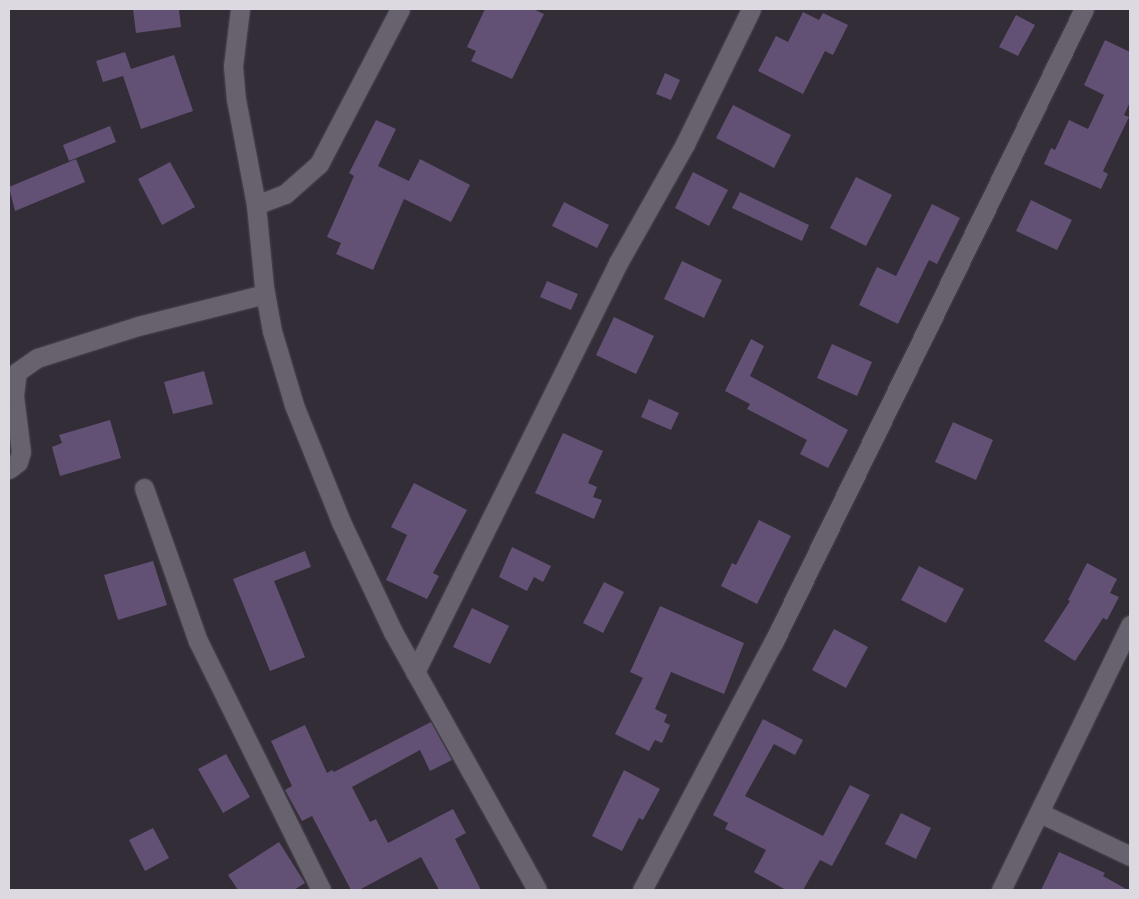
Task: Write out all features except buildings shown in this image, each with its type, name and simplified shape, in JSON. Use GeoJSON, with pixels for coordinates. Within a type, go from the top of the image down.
{"type":"FeatureCollection","features":[{"type":"Feature","properties":{"kind":"street"},"geometry":{"type":"LineString","coordinates":[[240,9],[233,66],[256,204],[265,294],[272,331],[294,405],[341,522],[392,632],[537,890]]}},
{"type":"Feature","properties":{"kind":"street"},"geometry":{"type":"LineString","coordinates":[[256,204],[285,194],[319,164],[400,9]]}},
{"type":"Feature","properties":{"kind":"street"},"geometry":{"type":"LineString","coordinates":[[415,672],[605,288],[685,144],[751,9]]}},
{"type":"Feature","properties":{"kind":"street"},"geometry":{"type":"LineString","coordinates":[[642,890],[773,643],[1084,9]]}},
{"type":"Feature","properties":{"kind":"street"},"geometry":{"type":"LineString","coordinates":[[9,469],[18,462],[21,452],[14,396],[17,372],[37,358],[138,326],[265,294]]}},
{"type":"Feature","properties":{"kind":"street"},"geometry":{"type":"LineString","coordinates":[[144,488],[198,641],[321,890]]}},
{"type":"Feature","properties":{"kind":"street"},"geometry":{"type":"LineString","coordinates":[[1001,890],[1130,625]]}},
{"type":"Feature","properties":{"kind":"street"},"geometry":{"type":"LineString","coordinates":[[1040,813],[1130,856]]}}]}
